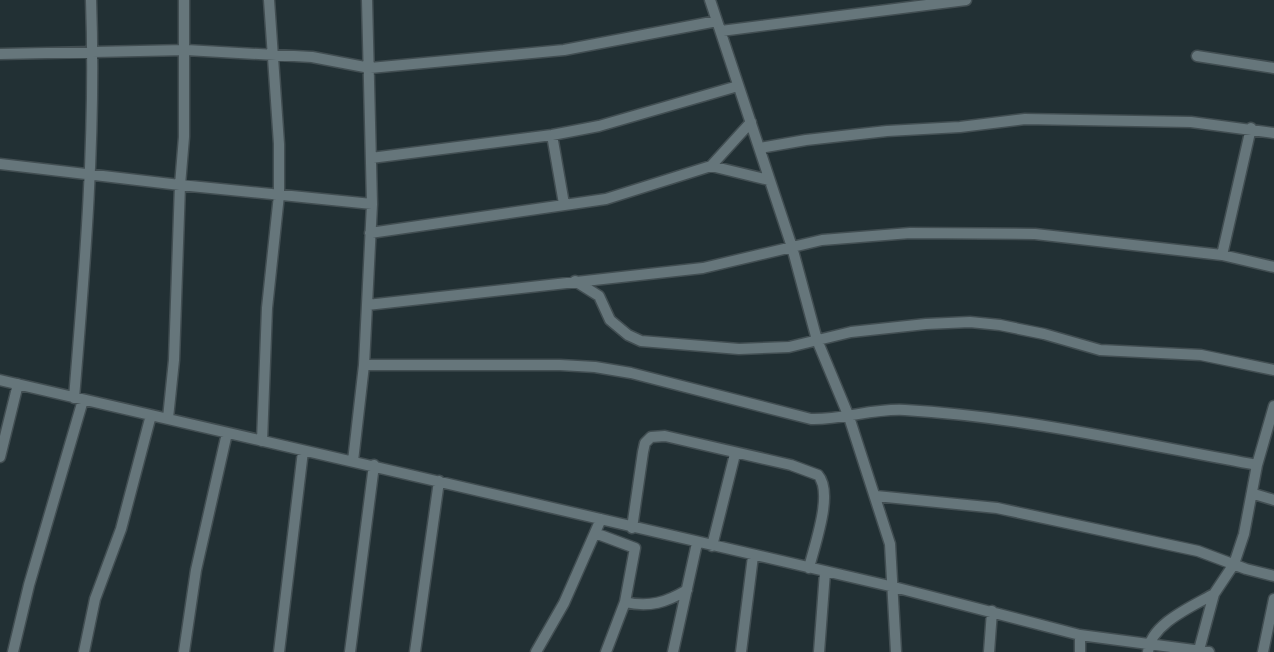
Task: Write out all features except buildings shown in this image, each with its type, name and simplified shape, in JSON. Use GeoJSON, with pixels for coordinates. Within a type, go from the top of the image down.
{"type":"FeatureCollection","features":[{"type":"Feature","properties":{"kind":"street"},"geometry":{"type":"LineString","coordinates":[[13,652],[78,399],[90,175],[93,52],[90,0]]}},
{"type":"Feature","properties":{"kind":"street"},"geometry":{"type":"LineString","coordinates":[[168,418],[174,360],[184,138],[184,0]]}},
{"type":"Feature","properties":{"kind":"street"},"geometry":{"type":"LineString","coordinates":[[262,441],[267,308],[279,195],[279,144],[269,0]]}},
{"type":"Feature","properties":{"kind":"street"},"geometry":{"type":"LineString","coordinates":[[353,461],[364,365],[372,204],[367,0]]}},
{"type":"Feature","properties":{"kind":"street"},"geometry":{"type":"LineString","coordinates":[[710,0],[792,247],[817,340],[849,416],[890,544],[896,652]]}},
{"type":"Feature","properties":{"kind":"street"},"geometry":{"type":"LineString","coordinates":[[0,54],[186,50],[312,57],[370,68],[564,50],[719,26],[966,0]]}},
{"type":"Feature","properties":{"kind":"street"},"geometry":{"type":"LineString","coordinates":[[1197,56],[1274,68]]}},
{"type":"Feature","properties":{"kind":"street"},"geometry":{"type":"LineString","coordinates":[[371,158],[552,135],[599,126],[738,86]]}},
{"type":"Feature","properties":{"kind":"street"},"geometry":{"type":"LineString","coordinates":[[760,148],[806,140],[1025,119],[1191,122],[1274,132]]}},
{"type":"Feature","properties":{"kind":"street"},"geometry":{"type":"LineString","coordinates":[[370,233],[627,194],[711,166],[751,122]]}},
{"type":"Feature","properties":{"kind":"street"},"geometry":{"type":"LineString","coordinates":[[1222,255],[1251,128]]}},
{"type":"Feature","properties":{"kind":"street"},"geometry":{"type":"LineString","coordinates":[[552,135],[564,204]]}},
{"type":"Feature","properties":{"kind":"street"},"geometry":{"type":"LineString","coordinates":[[0,164],[372,204]]}},
{"type":"Feature","properties":{"kind":"street"},"geometry":{"type":"LineString","coordinates":[[711,166],[769,180]]}},
{"type":"Feature","properties":{"kind":"street"},"geometry":{"type":"LineString","coordinates":[[367,305],[703,268],[852,236],[910,233],[1035,234],[1222,255],[1274,267]]}},
{"type":"Feature","properties":{"kind":"street"},"geometry":{"type":"LineString","coordinates":[[575,281],[599,296],[610,320],[628,335],[641,341],[739,349],[789,347],[884,327],[970,322],[1044,334],[1100,350],[1201,355],[1274,370]]}},
{"type":"Feature","properties":{"kind":"street"},"geometry":{"type":"LineString","coordinates":[[364,365],[595,367],[631,373],[811,419],[833,420],[883,410],[907,410],[1029,424],[1257,465]]}},
{"type":"Feature","properties":{"kind":"street"},"geometry":{"type":"LineString","coordinates":[[0,380],[894,587],[1080,635],[1149,648],[1204,651],[1214,594],[1234,564],[1244,534],[1254,494],[1257,465],[1274,405]]}},
{"type":"Feature","properties":{"kind":"street"},"geometry":{"type":"LineString","coordinates":[[0,457],[18,384]]}},
{"type":"Feature","properties":{"kind":"street"},"geometry":{"type":"LineString","coordinates":[[84,652],[95,599],[121,529],[151,415]]}},
{"type":"Feature","properties":{"kind":"street"},"geometry":{"type":"LineString","coordinates":[[184,652],[196,570],[227,433]]}},
{"type":"Feature","properties":{"kind":"street"},"geometry":{"type":"LineString","coordinates":[[632,528],[645,443],[651,437],[660,435],[791,465],[821,478],[825,490],[824,502],[809,568]]}},
{"type":"Feature","properties":{"kind":"street"},"geometry":{"type":"LineString","coordinates":[[279,652],[303,451]]}},
{"type":"Feature","properties":{"kind":"street"},"geometry":{"type":"LineString","coordinates":[[712,546],[735,454]]}},
{"type":"Feature","properties":{"kind":"street"},"geometry":{"type":"LineString","coordinates":[[350,652],[374,465]]}},
{"type":"Feature","properties":{"kind":"street"},"geometry":{"type":"LineString","coordinates":[[415,652],[439,481]]}},
{"type":"Feature","properties":{"kind":"street"},"geometry":{"type":"LineString","coordinates":[[1254,494],[1274,500]]}},
{"type":"Feature","properties":{"kind":"street"},"geometry":{"type":"LineString","coordinates":[[876,496],[996,508],[1198,551],[1274,576]]}},
{"type":"Feature","properties":{"kind":"street"},"geometry":{"type":"LineString","coordinates":[[536,652],[565,603],[601,519]]}},
{"type":"Feature","properties":{"kind":"street"},"geometry":{"type":"LineString","coordinates":[[595,533],[635,548],[625,601],[606,652]]}},
{"type":"Feature","properties":{"kind":"street"},"geometry":{"type":"LineString","coordinates":[[673,652],[697,543]]}},
{"type":"Feature","properties":{"kind":"street"},"geometry":{"type":"LineString","coordinates":[[741,652],[753,556]]}},
{"type":"Feature","properties":{"kind":"street"},"geometry":{"type":"LineString","coordinates":[[819,652],[825,572]]}},
{"type":"Feature","properties":{"kind":"street"},"geometry":{"type":"LineString","coordinates":[[625,601],[649,605],[673,598],[687,590]]}},
{"type":"Feature","properties":{"kind":"street"},"geometry":{"type":"LineString","coordinates":[[1149,648],[1170,619],[1214,594]]}},
{"type":"Feature","properties":{"kind":"street"},"geometry":{"type":"LineString","coordinates":[[1263,652],[1274,600]]}},
{"type":"Feature","properties":{"kind":"street"},"geometry":{"type":"LineString","coordinates":[[989,652],[992,611]]}},
{"type":"Feature","properties":{"kind":"street"},"geometry":{"type":"LineString","coordinates":[[1080,635],[1080,652]]}}]}
